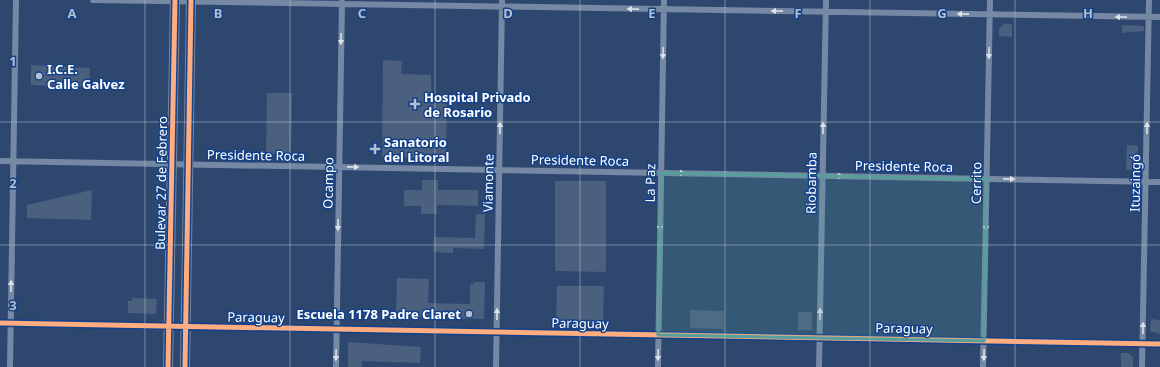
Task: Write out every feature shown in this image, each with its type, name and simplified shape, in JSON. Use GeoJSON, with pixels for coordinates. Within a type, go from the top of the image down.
{"type":"FeatureCollection","features":[{"type":"Feature","properties":{"kind":"main road","name":"Bulevar 27 de Febrero"},"geometry":{"type":"LineString","coordinates":[[168,367],[175,1]]}},
{"type":"Feature","properties":{"kind":"main road","name":"Bulevar 27 de Febrero"},"geometry":{"type":"LineString","coordinates":[[185,367],[191,1]]}},
{"type":"Feature","properties":{"kind":"street"},"geometry":{"type":"LineString","coordinates":[[10,367],[16,0]]}},
{"type":"Feature","properties":{"kind":"street"},"geometry":{"type":"LineString","coordinates":[[93,0],[502,3],[664,9],[1160,17]]}},
{"type":"Feature","properties":{"kind":"street","name":"La Paz"},"geometry":{"type":"LineString","coordinates":[[658,367],[664,0]]}},
{"type":"Feature","properties":{"kind":"street","name":"Riobamba"},"geometry":{"type":"LineString","coordinates":[[819,367],[826,0]]}},
{"type":"Feature","properties":{"kind":"street","name":"Cerrito"},"geometry":{"type":"LineString","coordinates":[[983,367],[990,0]]}},
{"type":"Feature","properties":{"kind":"street","name":"Ituzaingó"},"geometry":{"type":"LineString","coordinates":[[1142,367],[1149,0]]}},
{"type":"Feature","properties":{"kind":"street","name":"Ocampo"},"geometry":{"type":"LineString","coordinates":[[336,367],[342,2]]}},
{"type":"Feature","properties":{"kind":"street","name":"Viamonte"},"geometry":{"type":"LineString","coordinates":[[496,367],[502,3]]}},
{"type":"Feature","properties":{"kind":"street","name":"Presidente Roca"},"geometry":{"type":"LineString","coordinates":[[0,161],[1160,182]]}},
{"type":"Feature","properties":{"kind":"street","name":"Paraguay"},"geometry":{"type":"LineString","coordinates":[[0,323],[1160,344]]}},
{"type":"Feature","properties":{"kind":"highlighted area"},"geometry":{"type":"Polygon","coordinates":[[[661,173],[987,179],[984,341],[658,335],[661,173]]]}},
{"type":"Feature","properties":{"kind":"building"},"geometry":{"type":"Polygon","coordinates":[[[1004,24],[1012,24],[1012,37],[999,36],[999,29],[1004,24]]]}},
{"type":"Feature","properties":{"kind":"building"},"geometry":{"type":"Polygon","coordinates":[[[1122,25],[1144,26],[1144,31],[1122,33],[1122,25]]]}},
{"type":"Feature","properties":{"kind":"building","name":"Hospital Privado de Rosario"},"geometry":{"type":"Polygon","coordinates":[[[383,60],[402,61],[401,74],[431,75],[432,99],[447,102],[446,158],[382,157],[383,60]]]}},
{"type":"Feature","properties":{"kind":"building"},"geometry":{"type":"Polygon","coordinates":[[[31,65],[90,68],[89,87],[31,85],[31,65]]]}},
{"type":"Feature","properties":{"kind":"building"},"geometry":{"type":"Polygon","coordinates":[[[267,93],[292,93],[291,154],[266,154],[267,93]]]}},
{"type":"Feature","properties":{"kind":"building"},"geometry":{"type":"Polygon","coordinates":[[[1127,145],[1138,146],[1137,164],[1131,170],[1126,170],[1127,145]]]}},
{"type":"Feature","properties":{"kind":"building"},"geometry":{"type":"Polygon","coordinates":[[[422,180],[438,180],[438,190],[478,190],[478,206],[437,205],[437,214],[421,214],[421,206],[404,206],[404,190],[422,190],[422,180]]]}},
{"type":"Feature","properties":{"kind":"building"},"geometry":{"type":"Polygon","coordinates":[[[555,181],[606,181],[606,272],[555,271],[555,181]]]}},
{"type":"Feature","properties":{"kind":"building"},"geometry":{"type":"Polygon","coordinates":[[[92,190],[91,220],[27,218],[27,205],[92,190]]]}},
{"type":"Feature","properties":{"kind":"building"},"geometry":{"type":"Polygon","coordinates":[[[476,214],[485,214],[484,249],[453,248],[453,253],[433,252],[434,237],[475,238],[476,214]]]}},
{"type":"Feature","properties":{"kind":"building"},"geometry":{"type":"Polygon","coordinates":[[[397,278],[429,279],[428,303],[470,304],[470,284],[473,285],[474,282],[485,282],[484,319],[396,317],[397,278]]]}},
{"type":"Feature","properties":{"kind":"building"},"geometry":{"type":"Polygon","coordinates":[[[557,286],[604,286],[603,326],[556,326],[557,286]]]}},
{"type":"Feature","properties":{"kind":"building"},"geometry":{"type":"Polygon","coordinates":[[[132,298],[157,299],[156,314],[128,313],[128,301],[132,301],[132,298]]]}},
{"type":"Feature","properties":{"kind":"building"},"geometry":{"type":"Polygon","coordinates":[[[690,310],[724,311],[724,329],[690,328],[690,310]]]}},
{"type":"Feature","properties":{"kind":"building"},"geometry":{"type":"Polygon","coordinates":[[[798,312],[812,312],[812,330],[798,330],[798,312]]]}},
{"type":"Feature","properties":{"kind":"building"},"geometry":{"type":"Polygon","coordinates":[[[1151,319],[1160,320],[1160,334],[1150,331],[1151,319]]]}},
{"type":"Feature","properties":{"kind":"building"},"geometry":{"type":"Polygon","coordinates":[[[348,342],[421,347],[420,363],[362,361],[362,367],[348,367],[348,342]]]}},
{"type":"Feature","properties":{"kind":"building"},"geometry":{"type":"Polygon","coordinates":[[[1121,353],[1128,353],[1133,357],[1133,367],[1121,367],[1121,353]]]}},
{"type":"Feature","properties":{"kind":"cycle path"},"geometry":{"type":"LineString","coordinates":[[168,367],[175,0]]}},
{"type":"Feature","properties":{"kind":"cycle path"},"geometry":{"type":"LineString","coordinates":[[185,367],[191,0]]}},
{"type":"Feature","properties":{"kind":"cycle path"},"geometry":{"type":"LineString","coordinates":[[0,323],[1160,344]]}},
{"type":"Feature","properties":{"kind":"place","name":"I.C.E. Calle Galvez"},"geometry":{"type":"Point","coordinates":[39,76]}},
{"type":"Feature","properties":{"kind":"place","name":"Hospital Privado de Rosario"},"geometry":{"type":"Point","coordinates":[415,104]}},
{"type":"Feature","properties":{"kind":"place","name":"Sanatorio del Litoral"},"geometry":{"type":"Point","coordinates":[375,149]}},
{"type":"Feature","properties":{"kind":"place","name":"Escuela 1178 Padre Claret"},"geometry":{"type":"Point","coordinates":[469,314]}}]}
